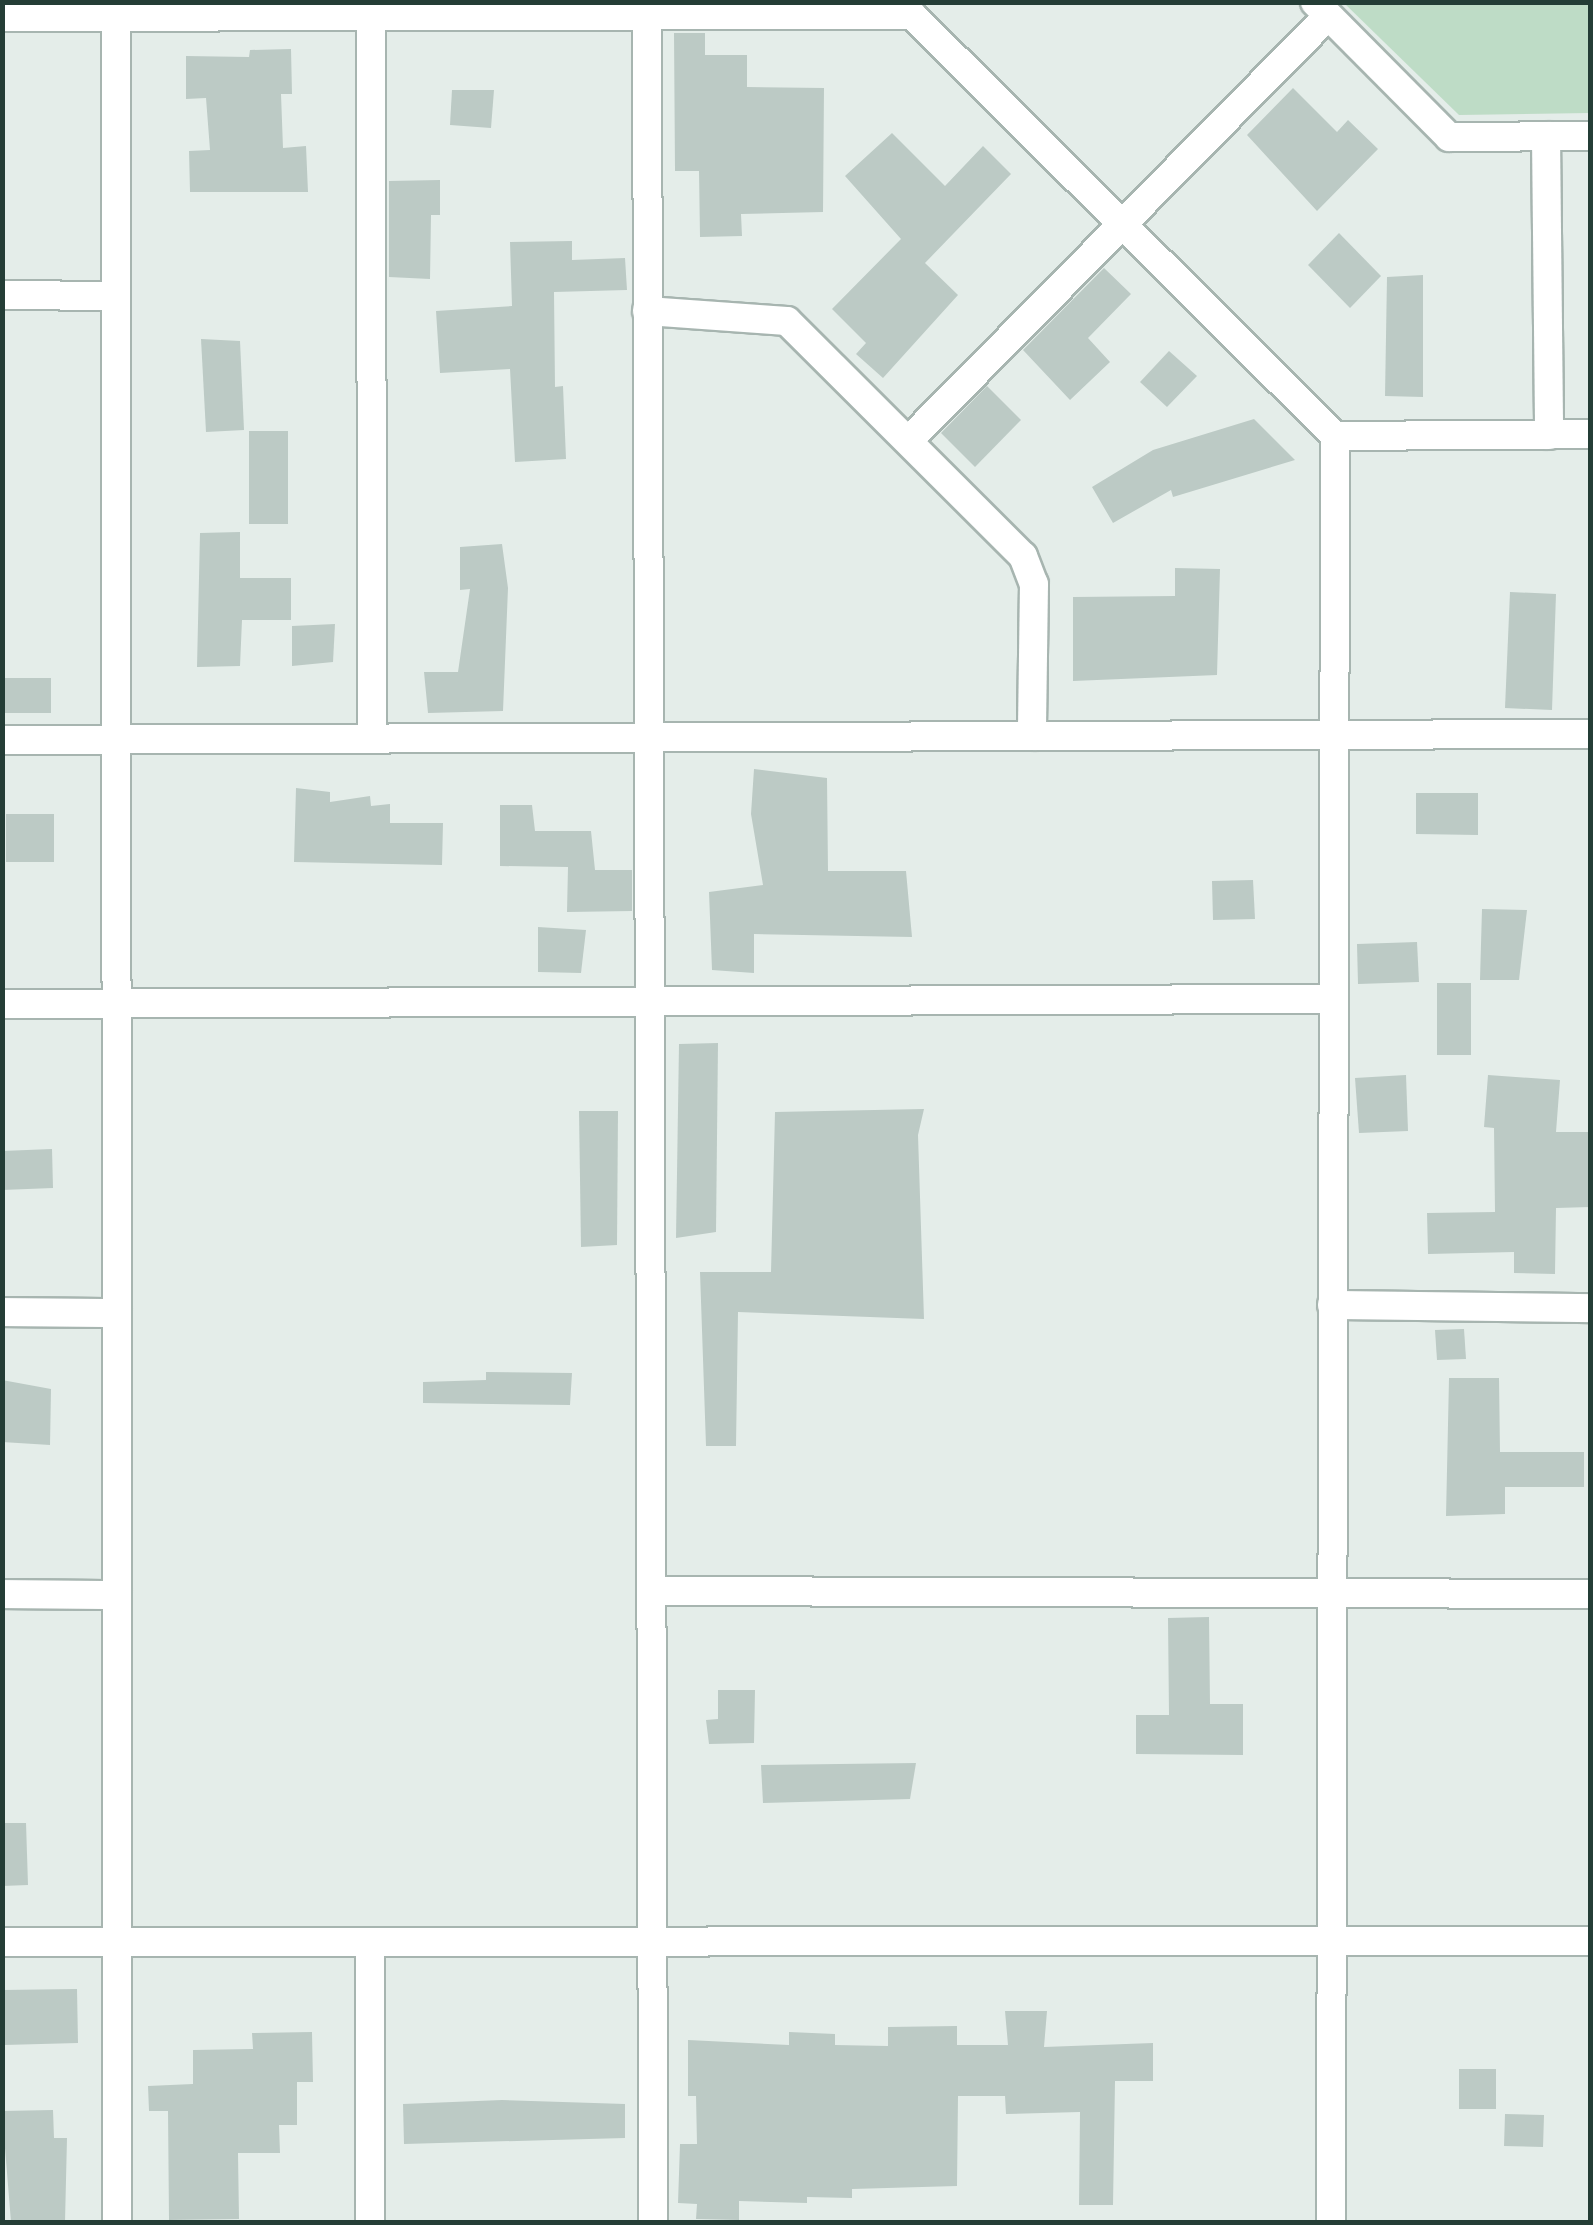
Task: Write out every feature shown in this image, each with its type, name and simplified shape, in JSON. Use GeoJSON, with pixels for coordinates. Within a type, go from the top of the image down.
{"type":"FeatureCollection","features":[{"type":"Feature","properties":{"kind":"street"},"geometry":{"type":"LineString","coordinates":[[2,17],[116,10],[371,16],[912,9],[1334,436],[1590,434]]}},
{"type":"Feature","properties":{"kind":"street"},"geometry":{"type":"LineString","coordinates":[[911,438],[1123,226],[1321,9],[1449,137],[1590,136]]}},
{"type":"Feature","properties":{"kind":"street"},"geometry":{"type":"LineString","coordinates":[[116,10],[117,2222]]}},
{"type":"Feature","properties":{"kind":"street"},"geometry":{"type":"LineString","coordinates":[[647,15],[653,2222]]}},
{"type":"Feature","properties":{"kind":"street"},"geometry":{"type":"LineString","coordinates":[[371,16],[372,739]]}},
{"type":"Feature","properties":{"kind":"street"},"geometry":{"type":"LineString","coordinates":[[1546,136],[1549,435]]}},
{"type":"Feature","properties":{"kind":"street"},"geometry":{"type":"LineString","coordinates":[[2,296],[116,296]]}},
{"type":"Feature","properties":{"kind":"street"},"geometry":{"type":"LineString","coordinates":[[648,311],[788,321],[911,438],[1031,570],[1032,736]]}},
{"type":"Feature","properties":{"kind":"street"},"geometry":{"type":"LineString","coordinates":[[1331,2222],[1334,436]]}},
{"type":"Feature","properties":{"kind":"street"},"geometry":{"type":"LineString","coordinates":[[2,740],[1590,734]]}},
{"type":"Feature","properties":{"kind":"street"},"geometry":{"type":"LineString","coordinates":[[2,1004],[1333,999]]}},
{"type":"Feature","properties":{"kind":"street"},"geometry":{"type":"LineString","coordinates":[[1332,1305],[1590,1308]]}},
{"type":"Feature","properties":{"kind":"street"},"geometry":{"type":"LineString","coordinates":[[2,1312],[117,1312]]}},
{"type":"Feature","properties":{"kind":"street"},"geometry":{"type":"LineString","coordinates":[[651,1591],[1590,1594]]}},
{"type":"Feature","properties":{"kind":"street"},"geometry":{"type":"LineString","coordinates":[[2,1594],[117,1595]]}},
{"type":"Feature","properties":{"kind":"street"},"geometry":{"type":"LineString","coordinates":[[2,1942],[1590,1941]]}},
{"type":"Feature","properties":{"kind":"street"},"geometry":{"type":"LineString","coordinates":[[370,1942],[370,2222]]}},
{"type":"Feature","properties":{"kind":"green space"},"geometry":{"type":"Polygon","coordinates":[[[1344,3],[1590,3],[1590,113],[1459,115],[1344,3]]]}},
{"type":"Feature","properties":{"kind":"building"},"geometry":{"type":"Polygon","coordinates":[[[674,33],[705,33],[705,55],[747,55],[747,87],[824,88],[823,212],[741,214],[742,236],[700,237],[699,171],[675,171],[674,33]]]}},
{"type":"Feature","properties":{"kind":"building"},"geometry":{"type":"Polygon","coordinates":[[[291,49],[292,94],[281,94],[283,148],[306,146],[308,192],[190,192],[189,151],[210,150],[206,98],[186,99],[186,56],[249,57],[250,50],[291,49]]]}},
{"type":"Feature","properties":{"kind":"building"},"geometry":{"type":"Polygon","coordinates":[[[1293,88],[1337,132],[1348,120],[1378,149],[1317,211],[1247,135],[1293,88]]]}},
{"type":"Feature","properties":{"kind":"building"},"geometry":{"type":"Polygon","coordinates":[[[452,90],[494,90],[491,128],[450,125],[452,90]]]}},
{"type":"Feature","properties":{"kind":"building"},"geometry":{"type":"Polygon","coordinates":[[[892,133],[945,186],[983,146],[1011,174],[925,263],[958,295],[883,378],[856,354],[866,343],[832,309],[901,239],[845,176],[892,133]]]}},
{"type":"Feature","properties":{"kind":"building"},"geometry":{"type":"Polygon","coordinates":[[[440,180],[440,215],[431,215],[430,279],[389,277],[389,181],[440,180]]]}},
{"type":"Feature","properties":{"kind":"building"},"geometry":{"type":"Polygon","coordinates":[[[1339,233],[1381,276],[1350,308],[1308,265],[1339,233]]]}},
{"type":"Feature","properties":{"kind":"building"},"geometry":{"type":"Polygon","coordinates":[[[572,241],[572,260],[625,258],[627,290],[554,292],[555,387],[563,386],[566,459],[515,462],[510,369],[440,373],[436,311],[512,306],[510,242],[572,241]]]}},
{"type":"Feature","properties":{"kind":"building"},"geometry":{"type":"Polygon","coordinates":[[[1104,268],[1131,294],[1088,338],[1110,362],[1070,400],[1023,350],[1104,268]]]}},
{"type":"Feature","properties":{"kind":"building"},"geometry":{"type":"Polygon","coordinates":[[[1423,275],[1423,397],[1385,396],[1387,277],[1423,275]]]}},
{"type":"Feature","properties":{"kind":"building"},"geometry":{"type":"Polygon","coordinates":[[[201,339],[240,341],[244,430],[206,432],[201,339]]]}},
{"type":"Feature","properties":{"kind":"building"},"geometry":{"type":"Polygon","coordinates":[[[1169,351],[1197,376],[1167,407],[1140,382],[1169,351]]]}},
{"type":"Feature","properties":{"kind":"building"},"geometry":{"type":"Polygon","coordinates":[[[987,386],[1021,420],[975,467],[941,433],[987,386]]]}},
{"type":"Feature","properties":{"kind":"building"},"geometry":{"type":"Polygon","coordinates":[[[1254,419],[1295,460],[1173,497],[1171,490],[1113,523],[1092,487],[1153,450],[1254,419]]]}},
{"type":"Feature","properties":{"kind":"building"},"geometry":{"type":"Polygon","coordinates":[[[249,431],[288,431],[288,524],[249,524],[249,431]]]}},
{"type":"Feature","properties":{"kind":"building"},"geometry":{"type":"Polygon","coordinates":[[[240,532],[240,578],[291,578],[291,620],[242,620],[240,666],[197,667],[200,533],[240,532]]]}},
{"type":"Feature","properties":{"kind":"building"},"geometry":{"type":"Polygon","coordinates":[[[502,544],[508,588],[503,711],[428,713],[424,672],[458,672],[470,589],[460,590],[460,547],[502,544]]]}},
{"type":"Feature","properties":{"kind":"building"},"geometry":{"type":"Polygon","coordinates":[[[1175,568],[1220,569],[1217,675],[1073,681],[1073,597],[1175,596],[1175,568]]]}},
{"type":"Feature","properties":{"kind":"building"},"geometry":{"type":"Polygon","coordinates":[[[1510,592],[1556,594],[1552,710],[1505,708],[1510,592]]]}},
{"type":"Feature","properties":{"kind":"building"},"geometry":{"type":"Polygon","coordinates":[[[335,624],[333,662],[292,666],[292,626],[335,624]]]}},
{"type":"Feature","properties":{"kind":"building"},"geometry":{"type":"Polygon","coordinates":[[[2,678],[51,678],[51,713],[2,713],[2,678]]]}},
{"type":"Feature","properties":{"kind":"building"},"geometry":{"type":"Polygon","coordinates":[[[754,769],[827,778],[828,871],[906,871],[912,937],[754,934],[754,973],[712,970],[709,892],[763,885],[751,814],[754,769]]]}},
{"type":"Feature","properties":{"kind":"building"},"geometry":{"type":"Polygon","coordinates":[[[296,788],[330,792],[330,802],[370,796],[371,806],[390,804],[390,823],[443,823],[442,865],[294,862],[296,788]]]}},
{"type":"Feature","properties":{"kind":"building"},"geometry":{"type":"Polygon","coordinates":[[[1416,793],[1478,793],[1478,835],[1416,834],[1416,793]]]}},
{"type":"Feature","properties":{"kind":"building"},"geometry":{"type":"Polygon","coordinates":[[[500,805],[532,805],[535,831],[591,831],[595,870],[632,870],[632,911],[567,912],[568,867],[500,866],[500,805]]]}},
{"type":"Feature","properties":{"kind":"building"},"geometry":{"type":"Polygon","coordinates":[[[6,814],[54,814],[54,862],[6,862],[6,814]]]}},
{"type":"Feature","properties":{"kind":"building"},"geometry":{"type":"Polygon","coordinates":[[[1253,880],[1255,919],[1213,920],[1212,881],[1253,880]]]}},
{"type":"Feature","properties":{"kind":"building"},"geometry":{"type":"Polygon","coordinates":[[[1482,909],[1527,910],[1519,980],[1480,980],[1482,909]]]}},
{"type":"Feature","properties":{"kind":"building"},"geometry":{"type":"Polygon","coordinates":[[[538,927],[586,930],[581,973],[538,972],[538,927]]]}},
{"type":"Feature","properties":{"kind":"building"},"geometry":{"type":"Polygon","coordinates":[[[1417,942],[1419,982],[1358,984],[1357,944],[1417,942]]]}},
{"type":"Feature","properties":{"kind":"building"},"geometry":{"type":"Polygon","coordinates":[[[1437,983],[1471,983],[1471,1055],[1437,1055],[1437,983]]]}},
{"type":"Feature","properties":{"kind":"building"},"geometry":{"type":"Polygon","coordinates":[[[718,1043],[716,1232],[676,1238],[679,1044],[718,1043]]]}},
{"type":"Feature","properties":{"kind":"building"},"geometry":{"type":"Polygon","coordinates":[[[1406,1075],[1408,1131],[1359,1133],[1355,1078],[1406,1075]]]}},
{"type":"Feature","properties":{"kind":"building"},"geometry":{"type":"Polygon","coordinates":[[[1488,1075],[1560,1080],[1556,1132],[1590,1132],[1590,1207],[1556,1208],[1555,1274],[1514,1273],[1514,1252],[1428,1254],[1427,1213],[1495,1212],[1494,1128],[1484,1127],[1488,1075]]]}},
{"type":"Feature","properties":{"kind":"building"},"geometry":{"type":"Polygon","coordinates":[[[924,1109],[918,1135],[924,1319],[738,1312],[736,1446],[706,1446],[700,1272],[771,1272],[775,1112],[924,1109]]]}},
{"type":"Feature","properties":{"kind":"building"},"geometry":{"type":"Polygon","coordinates":[[[579,1111],[618,1111],[617,1245],[581,1247],[579,1111]]]}},
{"type":"Feature","properties":{"kind":"building"},"geometry":{"type":"Polygon","coordinates":[[[52,1149],[53,1188],[2,1190],[2,1151],[52,1149]]]}},
{"type":"Feature","properties":{"kind":"building"},"geometry":{"type":"Polygon","coordinates":[[[1464,1329],[1466,1359],[1437,1360],[1435,1330],[1464,1329]]]}},
{"type":"Feature","properties":{"kind":"building"},"geometry":{"type":"Polygon","coordinates":[[[486,1372],[572,1373],[570,1405],[423,1403],[423,1382],[486,1380],[486,1372]]]}},
{"type":"Feature","properties":{"kind":"building"},"geometry":{"type":"Polygon","coordinates":[[[1449,1378],[1499,1378],[1500,1452],[1584,1452],[1584,1487],[1505,1487],[1505,1514],[1446,1516],[1449,1378]]]}},
{"type":"Feature","properties":{"kind":"building"},"geometry":{"type":"Polygon","coordinates":[[[2,1380],[51,1389],[50,1445],[2,1442],[2,1380]]]}},
{"type":"Feature","properties":{"kind":"building"},"geometry":{"type":"Polygon","coordinates":[[[1209,1617],[1210,1704],[1243,1704],[1243,1755],[1136,1754],[1136,1715],[1169,1715],[1168,1618],[1209,1617]]]}},
{"type":"Feature","properties":{"kind":"building"},"geometry":{"type":"Polygon","coordinates":[[[718,1690],[755,1690],[754,1743],[709,1744],[706,1720],[718,1719],[718,1690]]]}},
{"type":"Feature","properties":{"kind":"building"},"geometry":{"type":"Polygon","coordinates":[[[916,1763],[910,1799],[763,1803],[761,1765],[916,1763]]]}},
{"type":"Feature","properties":{"kind":"building"},"geometry":{"type":"Polygon","coordinates":[[[2,1823],[26,1823],[28,1885],[2,1886],[2,1823]]]}},
{"type":"Feature","properties":{"kind":"building"},"geometry":{"type":"Polygon","coordinates":[[[77,1989],[78,2043],[4,2045],[2,1990],[77,1989]]]}},
{"type":"Feature","properties":{"kind":"building"},"geometry":{"type":"Polygon","coordinates":[[[1005,2011],[1047,2011],[1044,2047],[1153,2043],[1153,2081],[1115,2081],[1113,2205],[1079,2205],[1080,2112],[1006,2114],[1005,2096],[958,2096],[957,2186],[852,2189],[852,2198],[807,2197],[807,2203],[739,2201],[739,2220],[696,2219],[697,2204],[678,2203],[680,2144],[697,2144],[696,2096],[688,2096],[688,2040],[789,2045],[789,2032],[835,2034],[835,2045],[888,2046],[888,2027],[957,2026],[957,2045],[1008,2045],[1005,2011]]]}},
{"type":"Feature","properties":{"kind":"building"},"geometry":{"type":"Polygon","coordinates":[[[312,2032],[313,2082],[297,2082],[297,2125],[279,2125],[280,2153],[238,2153],[239,2219],[169,2220],[168,2111],[149,2111],[148,2086],[193,2084],[193,2050],[253,2049],[252,2033],[312,2032]]]}},
{"type":"Feature","properties":{"kind":"building"},"geometry":{"type":"Polygon","coordinates":[[[1459,2069],[1496,2069],[1496,2109],[1459,2109],[1459,2069]]]}},
{"type":"Feature","properties":{"kind":"building"},"geometry":{"type":"Polygon","coordinates":[[[502,2100],[625,2104],[625,2138],[404,2144],[403,2104],[502,2100]]]}},
{"type":"Feature","properties":{"kind":"building"},"geometry":{"type":"Polygon","coordinates":[[[53,2110],[54,2138],[67,2138],[65,2222],[11,2222],[2,2111],[53,2110]]]}},
{"type":"Feature","properties":{"kind":"building"},"geometry":{"type":"Polygon","coordinates":[[[1505,2114],[1544,2115],[1543,2147],[1504,2146],[1505,2114]]]}}]}
